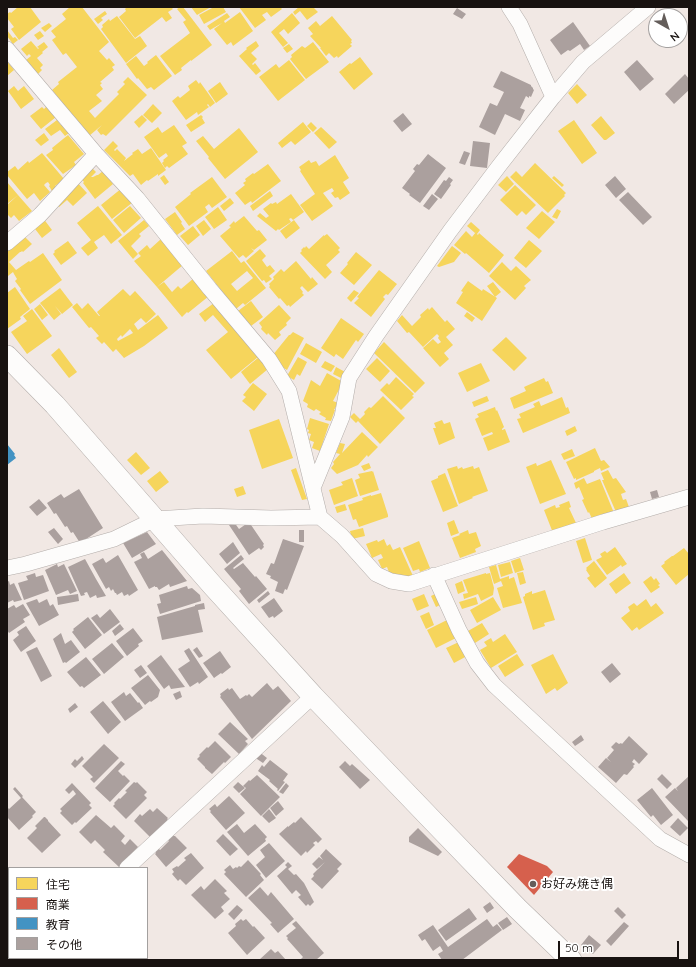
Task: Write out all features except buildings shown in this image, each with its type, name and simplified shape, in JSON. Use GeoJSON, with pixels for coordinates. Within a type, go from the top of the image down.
{"type":"FeatureCollection","features":[{"type":"Feature","properties":{"kind":"street"},"geometry":{"type":"LineString","coordinates":[[509,7],[520,24],[553,97]]}},
{"type":"Feature","properties":{"kind":"street"},"geometry":{"type":"LineString","coordinates":[[313,488],[342,417],[349,378],[376,336],[450,231],[553,97],[583,62],[648,7]]}},
{"type":"Feature","properties":{"kind":"street"},"geometry":{"type":"LineString","coordinates":[[7,49],[96,154],[136,198],[269,359],[289,391],[320,517],[342,536],[376,574],[391,581],[409,584],[603,522],[689,497]]}},
{"type":"Feature","properties":{"kind":"street"},"geometry":{"type":"LineString","coordinates":[[7,243],[40,215],[96,154]]}},
{"type":"Feature","properties":{"kind":"street"},"geometry":{"type":"LineString","coordinates":[[7,356],[55,405],[213,586],[313,696],[512,903],[571,960]]}},
{"type":"Feature","properties":{"kind":"street"},"geometry":{"type":"LineString","coordinates":[[7,568],[114,539],[155,519],[203,516],[271,518],[320,517]]}},
{"type":"Feature","properties":{"kind":"street"},"geometry":{"type":"LineString","coordinates":[[434,575],[459,630],[477,663],[494,685],[660,839],[689,855]]}},
{"type":"Feature","properties":{"kind":"street"},"geometry":{"type":"LineString","coordinates":[[128,867],[313,696]]}},
{"type":"Feature","properties":{"kind":"place","name":"お好み焼き偶"},"geometry":{"type":"Point","coordinates":[533,884]}}]}
